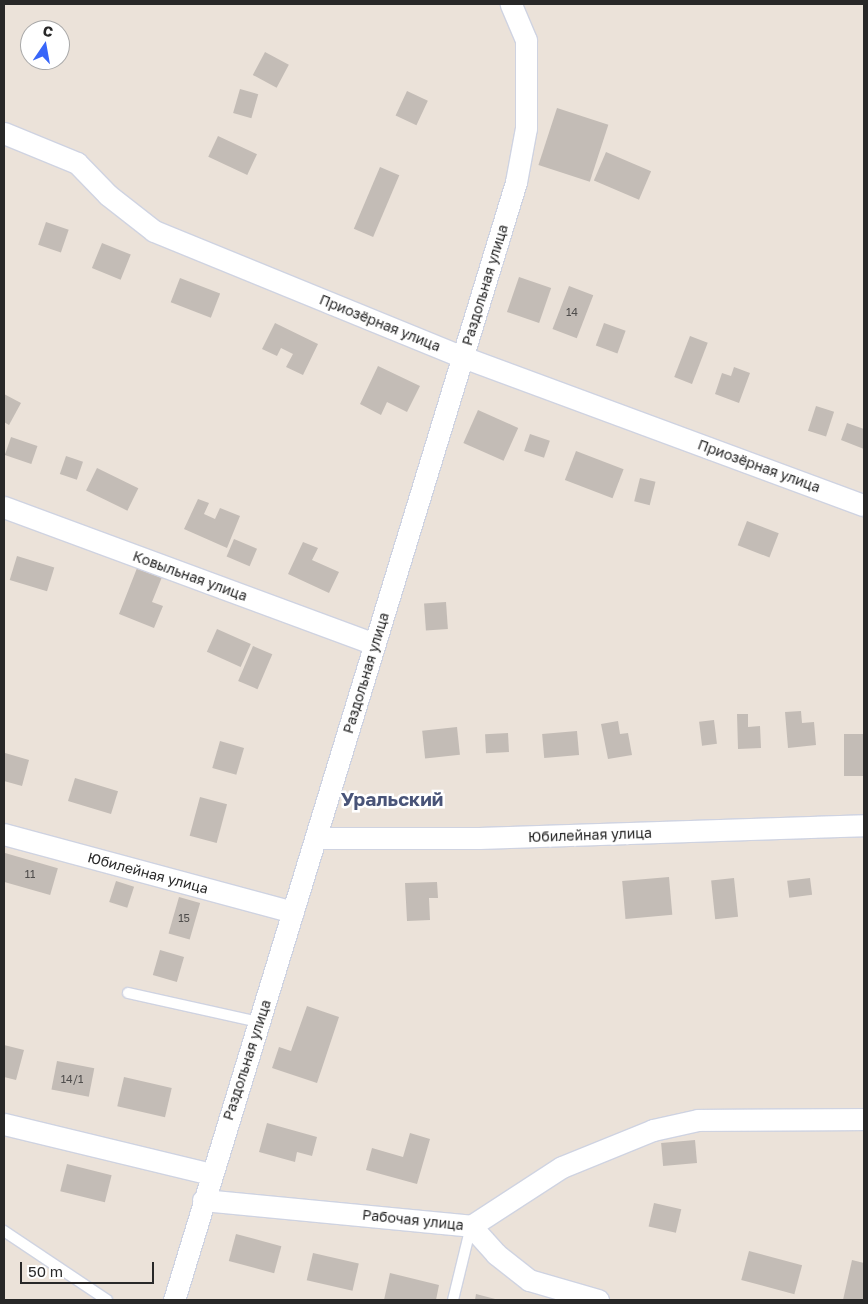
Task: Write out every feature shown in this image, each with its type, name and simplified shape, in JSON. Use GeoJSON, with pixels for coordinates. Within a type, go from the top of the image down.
{"type":"FeatureCollection","features":[{"type":"Feature","properties":{"kind":"street","name":"Раздольная улица"},"geometry":{"type":"LineString","coordinates":[[174,1300],[203,1200],[316,838],[516,182],[526,128],[526,40],[511,4]]}},
{"type":"Feature","properties":{"kind":"street","name":"Приозёрная улица"},"geometry":{"type":"LineString","coordinates":[[4,133],[77,163],[108,195],[154,231],[463,357],[864,505]]}},
{"type":"Feature","properties":{"kind":"street","name":"Ковыльная улица"},"geometry":{"type":"LineString","coordinates":[[4,507],[375,644]]}},
{"type":"Feature","properties":{"kind":"street","name":"Юбилейная улица"},"geometry":{"type":"LineString","coordinates":[[316,838],[479,838],[864,825]]}},
{"type":"Feature","properties":{"kind":"street","name":"Юбилейная улица"},"geometry":{"type":"LineString","coordinates":[[4,834],[293,912]]}},
{"type":"Feature","properties":{"kind":"street"},"geometry":{"type":"LineString","coordinates":[[471,1226],[562,1167],[653,1130],[698,1120],[864,1119]]}},
{"type":"Feature","properties":{"kind":"street"},"geometry":{"type":"LineString","coordinates":[[4,1124],[211,1174]]}},
{"type":"Feature","properties":{"kind":"street","name":"Рабочая улица"},"geometry":{"type":"LineString","coordinates":[[203,1200],[471,1226],[496,1254],[529,1280],[598,1300]]}},
{"type":"Feature","properties":{"kind":"lane"},"geometry":{"type":"LineString","coordinates":[[128,994],[259,1022]]}},
{"type":"Feature","properties":{"kind":"lane"},"geometry":{"type":"LineString","coordinates":[[453,1300],[471,1226]]}},
{"type":"Feature","properties":{"kind":"lane"},"geometry":{"type":"LineString","coordinates":[[4,1231],[107,1300]]}},
{"type":"Feature","properties":{"kind":"building"},"geometry":{"type":"Polygon","coordinates":[[[265,52],[289,65],[277,88],[253,75],[265,52]]]}},
{"type":"Feature","properties":{"kind":"building"},"geometry":{"type":"Polygon","coordinates":[[[240,89],[258,94],[251,118],[233,113],[240,89]]]}},
{"type":"Feature","properties":{"kind":"building"},"geometry":{"type":"Polygon","coordinates":[[[407,91],[428,101],[416,125],[396,115],[407,91]]]}},
{"type":"Feature","properties":{"kind":"building"},"geometry":{"type":"Polygon","coordinates":[[[557,108],[608,125],[590,182],[538,165],[557,108]]]}},
{"type":"Feature","properties":{"kind":"building"},"geometry":{"type":"Polygon","coordinates":[[[218,136],[257,154],[247,175],[208,157],[218,136]]]}},
{"type":"Feature","properties":{"kind":"building"},"geometry":{"type":"Polygon","coordinates":[[[606,152],[651,171],[639,200],[594,181],[606,152]]]}},
{"type":"Feature","properties":{"kind":"building"},"geometry":{"type":"Polygon","coordinates":[[[380,167],[399,175],[373,237],[354,229],[380,167]]]}},
{"type":"Feature","properties":{"kind":"building"},"geometry":{"type":"Polygon","coordinates":[[[46,222],[69,230],[61,253],[38,245],[46,222]]]}},
{"type":"Feature","properties":{"kind":"building"},"geometry":{"type":"Polygon","coordinates":[[[102,243],[131,255],[121,280],[92,268],[102,243]]]}},
{"type":"Feature","properties":{"kind":"building"},"geometry":{"type":"Polygon","coordinates":[[[519,277],[551,288],[539,323],[507,312],[519,277]]]}},
{"type":"Feature","properties":{"kind":"building"},"geometry":{"type":"Polygon","coordinates":[[[180,278],[220,293],[211,318],[171,302],[180,278]]]}},
{"type":"Feature","properties":{"kind":"building"},"geometry":{"type":"Polygon","coordinates":[[[569,286],[593,295],[577,338],[553,329],[569,286]]]}},
{"type":"Feature","properties":{"kind":"building"},"geometry":{"type":"Polygon","coordinates":[[[275,323],[318,344],[303,375],[286,367],[293,354],[281,348],[277,356],[262,349],[275,323]]]}},
{"type":"Feature","properties":{"kind":"building"},"geometry":{"type":"Polygon","coordinates":[[[604,323],[626,331],[617,353],[596,346],[604,323]]]}},
{"type":"Feature","properties":{"kind":"building"},"geometry":{"type":"Polygon","coordinates":[[[690,336],[708,343],[692,384],[674,377],[690,336]]]}},
{"type":"Feature","properties":{"kind":"building"},"geometry":{"type":"Polygon","coordinates":[[[378,366],[420,386],[407,412],[387,402],[381,415],[360,404],[378,366]]]}},
{"type":"Feature","properties":{"kind":"building"},"geometry":{"type":"Polygon","coordinates":[[[734,367],[750,373],[739,403],[715,394],[722,373],[731,376],[734,367]]]}},
{"type":"Feature","properties":{"kind":"building"},"geometry":{"type":"Polygon","coordinates":[[[4,394],[21,403],[9,425],[4,422],[4,394]]]}},
{"type":"Feature","properties":{"kind":"building"},"geometry":{"type":"Polygon","coordinates":[[[816,406],[834,412],[826,437],[808,431],[816,406]]]}},
{"type":"Feature","properties":{"kind":"building"},"geometry":{"type":"Polygon","coordinates":[[[478,410],[518,428],[504,461],[463,443],[478,410]]]}},
{"type":"Feature","properties":{"kind":"building"},"geometry":{"type":"Polygon","coordinates":[[[847,423],[864,429],[864,449],[841,440],[847,423]]]}},
{"type":"Feature","properties":{"kind":"building"},"geometry":{"type":"Polygon","coordinates":[[[530,434],[550,441],[544,458],[524,451],[530,434]]]}},
{"type":"Feature","properties":{"kind":"building"},"geometry":{"type":"Polygon","coordinates":[[[11,437],[37,446],[31,464],[5,455],[11,437]]]}},
{"type":"Feature","properties":{"kind":"building"},"geometry":{"type":"Polygon","coordinates":[[[576,451],[624,469],[613,498],[565,480],[576,451]]]}},
{"type":"Feature","properties":{"kind":"building"},"geometry":{"type":"Polygon","coordinates":[[[66,456],[83,462],[77,480],[60,474],[66,456]]]}},
{"type":"Feature","properties":{"kind":"building"},"geometry":{"type":"Polygon","coordinates":[[[97,468],[138,488],[127,511],[86,490],[97,468]]]}},
{"type":"Feature","properties":{"kind":"building"},"geometry":{"type":"Polygon","coordinates":[[[640,478],[656,482],[650,505],[634,501],[640,478]]]}},
{"type":"Feature","properties":{"kind":"building"},"geometry":{"type":"Polygon","coordinates":[[[198,499],[209,503],[204,514],[215,519],[220,508],[240,516],[227,548],[184,529],[198,499]]]}},
{"type":"Feature","properties":{"kind":"building"},"geometry":{"type":"Polygon","coordinates":[[[747,521],[779,533],[769,557],[738,545],[747,521]]]}},
{"type":"Feature","properties":{"kind":"building"},"geometry":{"type":"Polygon","coordinates":[[[234,539],[257,549],[250,566],[227,556],[234,539]]]}},
{"type":"Feature","properties":{"kind":"building"},"geometry":{"type":"Polygon","coordinates":[[[303,542],[318,548],[312,560],[339,572],[329,593],[288,574],[303,542]]]}},
{"type":"Feature","properties":{"kind":"building"},"geometry":{"type":"Polygon","coordinates":[[[17,556],[54,567],[47,591],[10,580],[17,556]]]}},
{"type":"Feature","properties":{"kind":"building"},"geometry":{"type":"Polygon","coordinates":[[[139,563],[164,572],[152,602],[163,606],[154,628],[119,614],[139,563]]]}},
{"type":"Feature","properties":{"kind":"building"},"geometry":{"type":"Polygon","coordinates":[[[446,602],[448,629],[426,630],[424,604],[446,602]]]}},
{"type":"Feature","properties":{"kind":"building"},"geometry":{"type":"Polygon","coordinates":[[[217,629],[251,644],[241,667],[207,652],[217,629]]]}},
{"type":"Feature","properties":{"kind":"building"},"geometry":{"type":"Polygon","coordinates":[[[253,646],[272,654],[257,689],[238,681],[253,646]]]}},
{"type":"Feature","properties":{"kind":"building"},"geometry":{"type":"Polygon","coordinates":[[[801,711],[802,723],[814,722],[816,745],[788,748],[785,712],[801,711]]]}},
{"type":"Feature","properties":{"kind":"building"},"geometry":{"type":"Polygon","coordinates":[[[737,714],[748,714],[748,727],[760,726],[761,748],[738,749],[737,714]]]}},
{"type":"Feature","properties":{"kind":"building"},"geometry":{"type":"Polygon","coordinates":[[[714,720],[717,744],[702,746],[699,722],[714,720]]]}},
{"type":"Feature","properties":{"kind":"building"},"geometry":{"type":"Polygon","coordinates":[[[618,721],[620,734],[628,733],[632,755],[608,759],[601,724],[618,721]]]}},
{"type":"Feature","properties":{"kind":"building"},"geometry":{"type":"Polygon","coordinates":[[[457,727],[460,755],[425,759],[422,731],[457,727]]]}},
{"type":"Feature","properties":{"kind":"building"},"geometry":{"type":"Polygon","coordinates":[[[577,731],[579,755],[544,758],[542,734],[577,731]]]}},
{"type":"Feature","properties":{"kind":"building"},"geometry":{"type":"Polygon","coordinates":[[[508,733],[509,752],[486,753],[485,734],[508,733]]]}},
{"type":"Feature","properties":{"kind":"building"},"geometry":{"type":"Polygon","coordinates":[[[844,734],[864,734],[864,776],[844,776],[844,734]]]}},
{"type":"Feature","properties":{"kind":"building"},"geometry":{"type":"Polygon","coordinates":[[[220,741],[244,748],[236,775],[212,768],[220,741]]]}},
{"type":"Feature","properties":{"kind":"building"},"geometry":{"type":"Polygon","coordinates":[[[5,753],[29,760],[22,786],[4,781],[5,753]]]}},
{"type":"Feature","properties":{"kind":"building"},"geometry":{"type":"Polygon","coordinates":[[[75,778],[118,791],[111,814],[68,801],[75,778]]]}},
{"type":"Feature","properties":{"kind":"building"},"geometry":{"type":"Polygon","coordinates":[[[200,797],[227,804],[217,843],[190,836],[200,797]]]}},
{"type":"Feature","properties":{"kind":"building"},"geometry":{"type":"Polygon","coordinates":[[[5,853],[58,868],[50,895],[4,882],[5,853]]]}},
{"type":"Feature","properties":{"kind":"building"},"geometry":{"type":"Polygon","coordinates":[[[669,877],[672,915],[625,919],[622,881],[669,877]]]}},
{"type":"Feature","properties":{"kind":"building"},"geometry":{"type":"Polygon","coordinates":[[[734,878],[738,917],[715,919],[711,880],[734,878]]]}},
{"type":"Feature","properties":{"kind":"building"},"geometry":{"type":"Polygon","coordinates":[[[810,878],[812,895],[789,898],[787,881],[810,878]]]}},
{"type":"Feature","properties":{"kind":"building"},"geometry":{"type":"Polygon","coordinates":[[[116,881],[134,887],[127,908],[109,902],[116,881]]]}},
{"type":"Feature","properties":{"kind":"building"},"geometry":{"type":"Polygon","coordinates":[[[437,882],[438,898],[429,898],[430,920],[407,921],[405,883],[437,882]]]}},
{"type":"Feature","properties":{"kind":"building"},"geometry":{"type":"Polygon","coordinates":[[[179,897],[200,903],[190,940],[169,934],[179,897]]]}},
{"type":"Feature","properties":{"kind":"building"},"geometry":{"type":"Polygon","coordinates":[[[160,950],[184,957],[177,982],[153,975],[160,950]]]}},
{"type":"Feature","properties":{"kind":"building"},"geometry":{"type":"Polygon","coordinates":[[[307,1006],[339,1017],[317,1083],[272,1068],[279,1047],[291,1051],[307,1006]]]}},
{"type":"Feature","properties":{"kind":"building"},"geometry":{"type":"Polygon","coordinates":[[[4,1045],[24,1050],[16,1080],[4,1077],[4,1045]]]}},
{"type":"Feature","properties":{"kind":"building"},"geometry":{"type":"Polygon","coordinates":[[[57,1061],[94,1068],[89,1097],[51,1089],[57,1061]]]}},
{"type":"Feature","properties":{"kind":"building"},"geometry":{"type":"Polygon","coordinates":[[[124,1077],[172,1088],[165,1117],[117,1106],[124,1077]]]}},
{"type":"Feature","properties":{"kind":"building"},"geometry":{"type":"Polygon","coordinates":[[[267,1123],[317,1137],[312,1156],[297,1152],[295,1162],[259,1152],[267,1123]]]}},
{"type":"Feature","properties":{"kind":"building"},"geometry":{"type":"Polygon","coordinates":[[[410,1133],[430,1139],[417,1184],[366,1170],[372,1148],[403,1157],[410,1133]]]}},
{"type":"Feature","properties":{"kind":"building"},"geometry":{"type":"Polygon","coordinates":[[[695,1140],[697,1163],[663,1166],[661,1143],[695,1140]]]}},
{"type":"Feature","properties":{"kind":"building"},"geometry":{"type":"Polygon","coordinates":[[[67,1164],[112,1175],[105,1202],[60,1191],[67,1164]]]}},
{"type":"Feature","properties":{"kind":"building"},"geometry":{"type":"Polygon","coordinates":[[[654,1203],[681,1209],[676,1233],[649,1226],[654,1203]]]}},
{"type":"Feature","properties":{"kind":"building"},"geometry":{"type":"Polygon","coordinates":[[[236,1234],[281,1246],[274,1273],[229,1261],[236,1234]]]}},
{"type":"Feature","properties":{"kind":"building"},"geometry":{"type":"Polygon","coordinates":[[[749,1251],[802,1265],[794,1294],[741,1280],[749,1251]]]}},
{"type":"Feature","properties":{"kind":"building"},"geometry":{"type":"Polygon","coordinates":[[[313,1253],[359,1264],[352,1291],[307,1280],[313,1253]]]}},
{"type":"Feature","properties":{"kind":"building"},"geometry":{"type":"Polygon","coordinates":[[[852,1260],[864,1263],[864,1300],[843,1300],[852,1260]]]}},
{"type":"Feature","properties":{"kind":"building"},"geometry":{"type":"Polygon","coordinates":[[[390,1273],[439,1285],[436,1300],[384,1300],[390,1273]]]}},
{"type":"Feature","properties":{"kind":"building"},"geometry":{"type":"Polygon","coordinates":[[[476,1294],[499,1300],[475,1300],[476,1294]]]}},
{"type":"Feature","properties":{"kind":"district","name":"Уральский"},"geometry":{"type":"Point","coordinates":[392,799]}}]}
